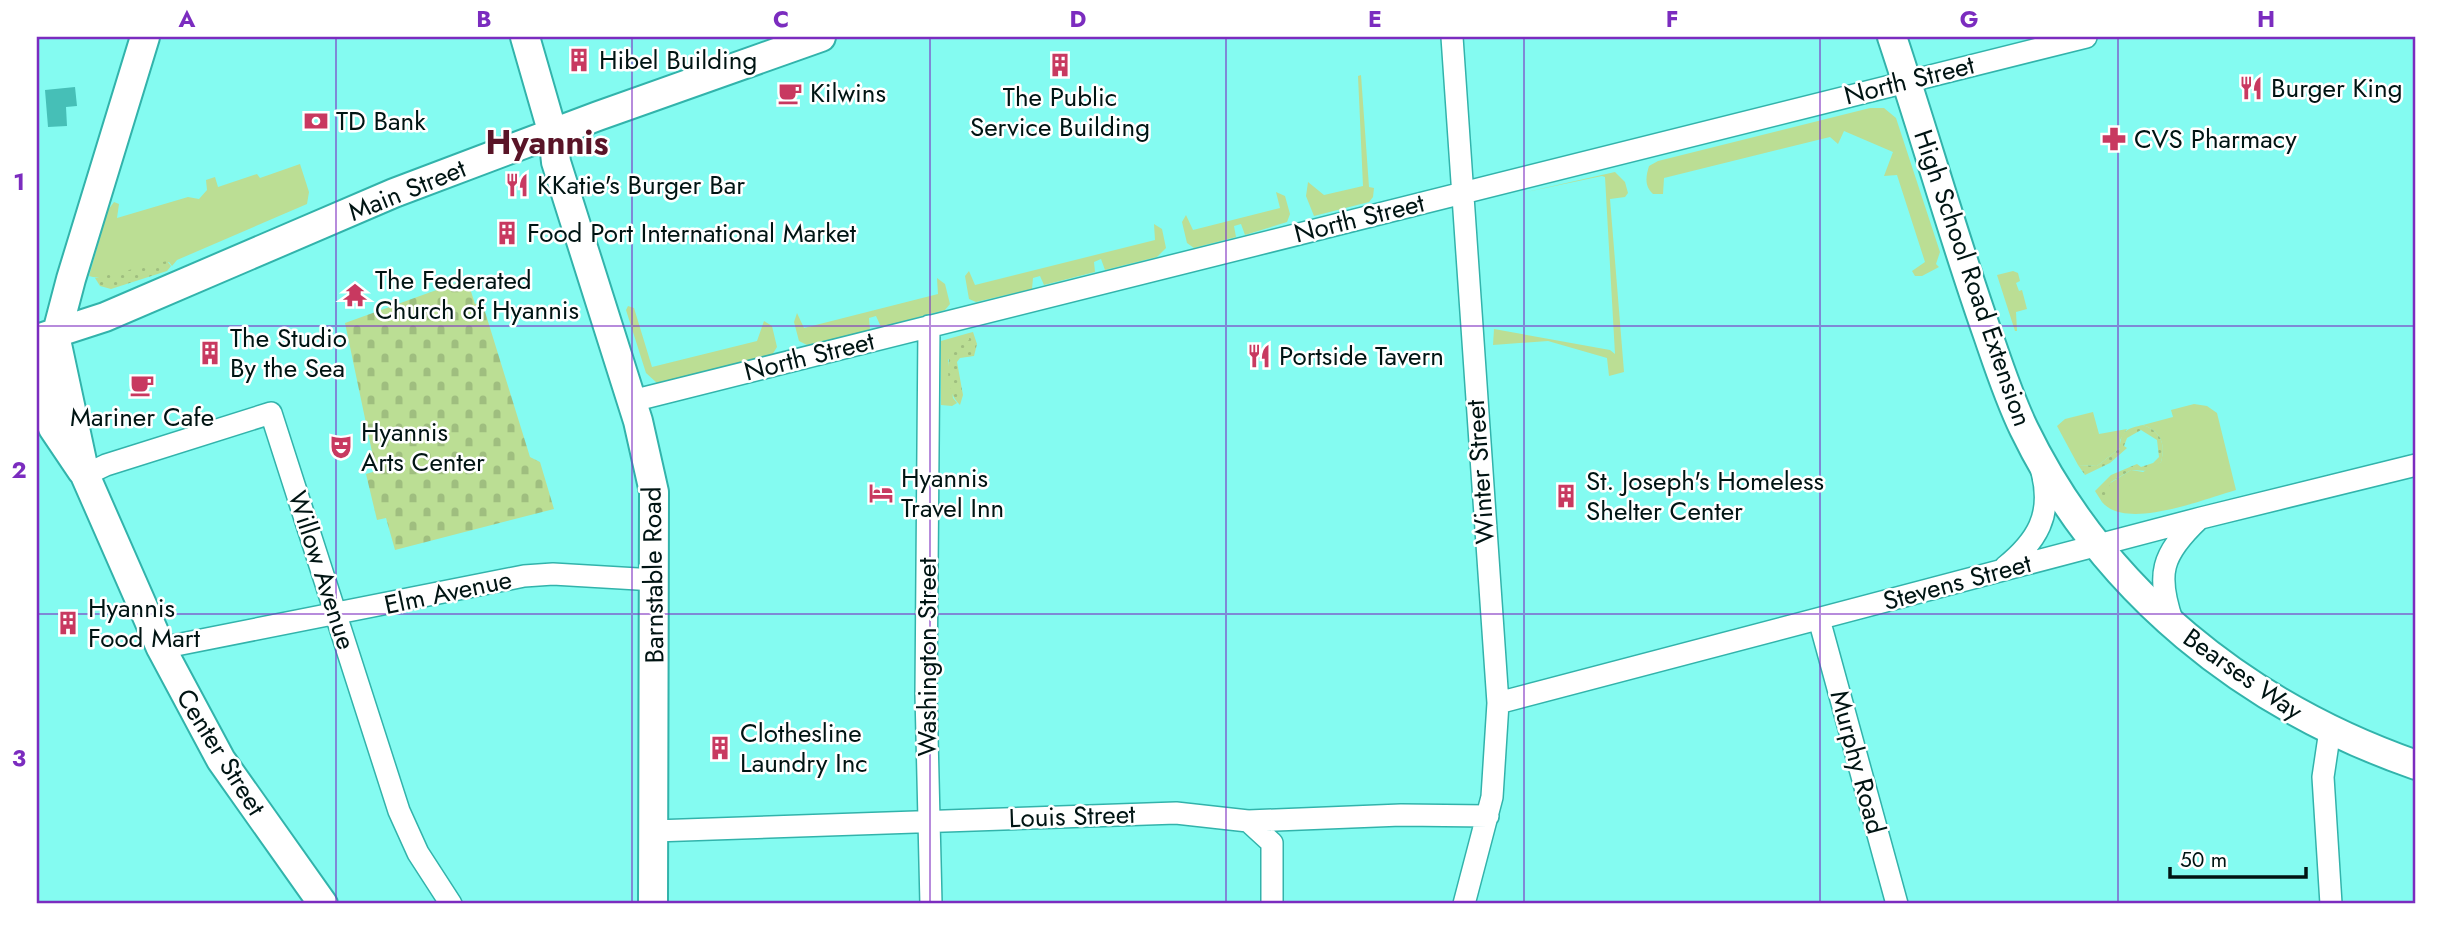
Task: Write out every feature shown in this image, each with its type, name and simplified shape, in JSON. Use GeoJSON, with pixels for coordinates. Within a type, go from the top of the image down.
{"type":"FeatureCollection","features":[{"type":"Feature","properties":{"kind":"main road"},"geometry":{"type":"LineString","coordinates":[[46,337],[145,37]]}},
{"type":"Feature","properties":{"kind":"main road","name":"Barnstable Road"},"geometry":{"type":"LineString","coordinates":[[524,37],[553,134],[556,162],[632,401],[654,492],[653,904]]}},
{"type":"Feature","properties":{"kind":"main road","name":"Main Street"},"geometry":{"type":"LineString","coordinates":[[46,337],[105,317],[394,193],[821,37]]}},
{"type":"Feature","properties":{"kind":"main road","name":"High School Road Extension"},"geometry":{"type":"LineString","coordinates":[[1892,37],[2001,374],[2038,456],[2096,545]]}},
{"type":"Feature","properties":{"kind":"main road","name":"Center Street"},"geometry":{"type":"LineString","coordinates":[[46,337],[45,378],[41,400],[58,440],[85,475]]}},
{"type":"Feature","properties":{"kind":"main road","name":"Center Street"},"geometry":{"type":"LineString","coordinates":[[46,337],[85,475],[161,648],[221,760],[323,904]]}},
{"type":"Feature","properties":{"kind":"main road","name":"Bearses Way"},"geometry":{"type":"LineString","coordinates":[[2096,545],[2129,583],[2174,625],[2271,697],[2330,730],[2416,765]]}},
{"type":"Feature","properties":{"kind":"street","name":"Winter Street"},"geometry":{"type":"LineString","coordinates":[[1452,37],[1498,703],[1496,763],[1488,816],[1464,904]]}},
{"type":"Feature","properties":{"kind":"street","name":"North Street"},"geometry":{"type":"LineString","coordinates":[[632,401],[2086,37]]}},
{"type":"Feature","properties":{"kind":"street","name":"Washington Street"},"geometry":{"type":"LineString","coordinates":[[929,326],[927,820],[930,904]]}},
{"type":"Feature","properties":{"kind":"street","name":"Willow Avenue"},"geometry":{"type":"LineString","coordinates":[[85,475],[106,465],[271,413],[399,811],[418,853],[451,904]]}},
{"type":"Feature","properties":{"kind":"street"},"geometry":{"type":"LineString","coordinates":[[2001,570],[2032,543],[2043,520],[2046,488],[2038,456]]}},
{"type":"Feature","properties":{"kind":"street","name":"Stevens Street"},"geometry":{"type":"LineString","coordinates":[[1498,703],[2096,545],[2416,465]]}},
{"type":"Feature","properties":{"kind":"street"},"geometry":{"type":"LineString","coordinates":[[2174,625],[2164,597],[2164,568],[2180,537],[2201,518]]}},
{"type":"Feature","properties":{"kind":"street","name":"Elm Avenue"},"geometry":{"type":"LineString","coordinates":[[161,648],[539,574],[655,580]]}},
{"type":"Feature","properties":{"kind":"street","name":"Murphy Road"},"geometry":{"type":"LineString","coordinates":[[1819,619],[1897,904]]}},
{"type":"Feature","properties":{"kind":"street"},"geometry":{"type":"LineString","coordinates":[[2330,730],[2323,777],[2331,904]]}},
{"type":"Feature","properties":{"kind":"street","name":"Louis Street"},"geometry":{"type":"LineString","coordinates":[[654,831],[1175,813],[1248,821],[1401,815],[1488,816]]}},
{"type":"Feature","properties":{"kind":"street"},"geometry":{"type":"LineString","coordinates":[[1248,821],[1272,843],[1272,904]]}},
{"type":"Feature","properties":{"kind":"green space"},"geometry":{"type":"Polygon","coordinates":[[[1361,75],[1369,187],[1374,188],[1373,197],[1369,202],[1314,216],[1306,196],[1308,182],[1324,195],[1363,186],[1358,76],[1361,75]]]}},
{"type":"Feature","properties":{"kind":"green space"},"geometry":{"type":"Polygon","coordinates":[[[1870,108],[1884,108],[1896,118],[1940,252],[1936,264],[1939,267],[1922,276],[1915,276],[1912,271],[1925,262],[1897,175],[1884,176],[1893,152],[1844,131],[1838,144],[1830,137],[1664,178],[1663,194],[1653,194],[1648,188],[1649,166],[1658,161],[1870,108]]]}},
{"type":"Feature","properties":{"kind":"green space"},"geometry":{"type":"Polygon","coordinates":[[[300,164],[309,192],[307,204],[177,260],[172,266],[169,262],[106,277],[89,276],[108,210],[114,202],[119,204],[117,218],[188,197],[199,199],[207,190],[206,180],[215,177],[218,187],[257,174],[260,178],[300,164]]]}},
{"type":"Feature","properties":{"kind":"green space"},"geometry":{"type":"Polygon","coordinates":[[[1615,172],[1625,182],[1628,193],[1625,197],[1610,199],[1624,372],[1609,376],[1607,358],[1548,341],[1493,345],[1494,329],[1610,350],[1615,354],[1605,177],[1522,193],[1615,172]]]}},
{"type":"Feature","properties":{"kind":"green space"},"geometry":{"type":"Polygon","coordinates":[[[1276,192],[1285,196],[1290,214],[1287,222],[1245,235],[1241,224],[1234,226],[1236,237],[1194,248],[1187,243],[1182,222],[1186,215],[1193,230],[1280,208],[1276,192]]]}},
{"type":"Feature","properties":{"kind":"green space"},"geometry":{"type":"Polygon","coordinates":[[[1154,224],[1162,229],[1166,248],[1157,257],[1105,270],[1101,259],[1094,262],[1095,272],[1044,285],[1040,276],[1033,278],[1032,289],[976,302],[969,299],[965,276],[969,271],[975,285],[1155,240],[1154,224]]]}},
{"type":"Feature","properties":{"kind":"green space"},"geometry":{"type":"Polygon","coordinates":[[[167,261],[171,266],[167,271],[111,289],[100,286],[95,278],[167,261]]]}},
{"type":"Feature","properties":{"kind":"green space"},"geometry":{"type":"Polygon","coordinates":[[[2013,271],[2018,273],[2020,281],[2016,283],[2019,291],[2022,290],[2027,309],[2016,312],[2017,331],[1997,275],[2013,271]]]}},
{"type":"Feature","properties":{"kind":"green space"},"geometry":{"type":"Polygon","coordinates":[[[937,278],[945,284],[950,304],[945,310],[881,327],[876,316],[869,318],[870,330],[807,345],[799,341],[794,322],[797,313],[804,328],[938,294],[937,278]]]}},
{"type":"Feature","properties":{"kind":"green space"},"geometry":{"type":"Polygon","coordinates":[[[467,279],[475,304],[482,302],[530,457],[540,462],[554,509],[395,550],[386,518],[377,520],[366,474],[376,471],[345,323],[467,279]]]}},
{"type":"Feature","properties":{"kind":"green space"},"geometry":{"type":"Polygon","coordinates":[[[628,306],[634,308],[652,367],[757,341],[764,321],[772,326],[777,347],[772,355],[657,383],[646,373],[626,310],[628,306]]]}},
{"type":"Feature","properties":{"kind":"green space"},"geometry":{"type":"Polygon","coordinates":[[[973,332],[977,344],[974,356],[960,358],[957,362],[963,395],[960,405],[949,384],[949,358],[953,343],[969,340],[969,333],[973,332]]]}},
{"type":"Feature","properties":{"kind":"green space"},"geometry":{"type":"Polygon","coordinates":[[[969,333],[970,340],[948,360],[953,398],[957,403],[952,406],[941,405],[941,341],[969,333]]]}},
{"type":"Feature","properties":{"kind":"green space"},"geometry":{"type":"Polygon","coordinates":[[[2194,404],[2207,406],[2217,413],[2236,490],[2147,513],[2129,514],[2113,510],[2102,502],[2107,485],[2131,470],[2143,472],[2161,462],[2161,439],[2143,425],[2173,417],[2171,410],[2194,404]]]}},
{"type":"Feature","properties":{"kind":"green space"},"geometry":{"type":"Polygon","coordinates":[[[2093,412],[2099,434],[2127,429],[2120,440],[2120,448],[2097,466],[2078,465],[2057,426],[2065,419],[2093,412]]]}},
{"type":"Feature","properties":{"kind":"green space"},"geometry":{"type":"Polygon","coordinates":[[[2143,425],[2161,439],[2161,462],[2149,471],[2131,470],[2111,482],[2102,502],[2095,491],[2111,475],[2137,464],[2141,467],[2153,463],[2159,457],[2157,440],[2141,430],[2127,438],[2124,446],[2127,448],[2110,463],[2085,475],[2078,465],[2097,466],[2120,448],[2121,438],[2126,431],[2143,425]]]}},
{"type":"Feature","properties":{"kind":"water"},"geometry":{"type":"Polygon","coordinates":[[[75,87],[77,106],[66,107],[67,126],[48,127],[45,90],[75,87]]]}},
{"type":"Feature","properties":{"kind":"place","name":"Hibel Building"},"geometry":{"type":"Point","coordinates":[579,60]}},
{"type":"Feature","properties":{"kind":"place","name":"The Public Service Building"},"geometry":{"type":"Point","coordinates":[1060,65]}},
{"type":"Feature","properties":{"kind":"place","name":"Burger King"},"geometry":{"type":"Point","coordinates":[2251,88]}},
{"type":"Feature","properties":{"kind":"place","name":"Kilwins"},"geometry":{"type":"Point","coordinates":[790,93]}},
{"type":"Feature","properties":{"kind":"place","name":"TD Bank"},"geometry":{"type":"Point","coordinates":[316,121]}},
{"type":"Feature","properties":{"kind":"place","name":"CVS Pharmacy"},"geometry":{"type":"Point","coordinates":[2114,139]}},
{"type":"Feature","properties":{"kind":"place","name":"KKatie's Burger Bar"},"geometry":{"type":"Point","coordinates":[517,185]}},
{"type":"Feature","properties":{"kind":"place","name":"Food Port International Market"},"geometry":{"type":"Point","coordinates":[507,233]}},
{"type":"Feature","properties":{"kind":"place","name":"The Federated Church of Hyannis"},"geometry":{"type":"Point","coordinates":[355,295]}},
{"type":"Feature","properties":{"kind":"place","name":"The Studio By the Sea"},"geometry":{"type":"Point","coordinates":[210,353]}},
{"type":"Feature","properties":{"kind":"place","name":"Portside Tavern"},"geometry":{"type":"Point","coordinates":[1259,356]}},
{"type":"Feature","properties":{"kind":"place","name":"Mariner Cafe"},"geometry":{"type":"Point","coordinates":[142,385]}},
{"type":"Feature","properties":{"kind":"place","name":"Hyannis Arts Center"},"geometry":{"type":"Point","coordinates":[341,447]}},
{"type":"Feature","properties":{"kind":"place","name":"Hyannis Travel Inn"},"geometry":{"type":"Point","coordinates":[881,493]}},
{"type":"Feature","properties":{"kind":"place","name":"St. Joseph's Homeless Shelter Center"},"geometry":{"type":"Point","coordinates":[1566,496]}},
{"type":"Feature","properties":{"kind":"place","name":"Hyannis Food Mart"},"geometry":{"type":"Point","coordinates":[68,623]}},
{"type":"Feature","properties":{"kind":"place","name":"Clothesline Laundry Inc"},"geometry":{"type":"Point","coordinates":[720,748]}},
{"type":"Feature","properties":{"kind":"district","name":"Hyannis"},"geometry":{"type":"Point","coordinates":[547,142]}}]}
